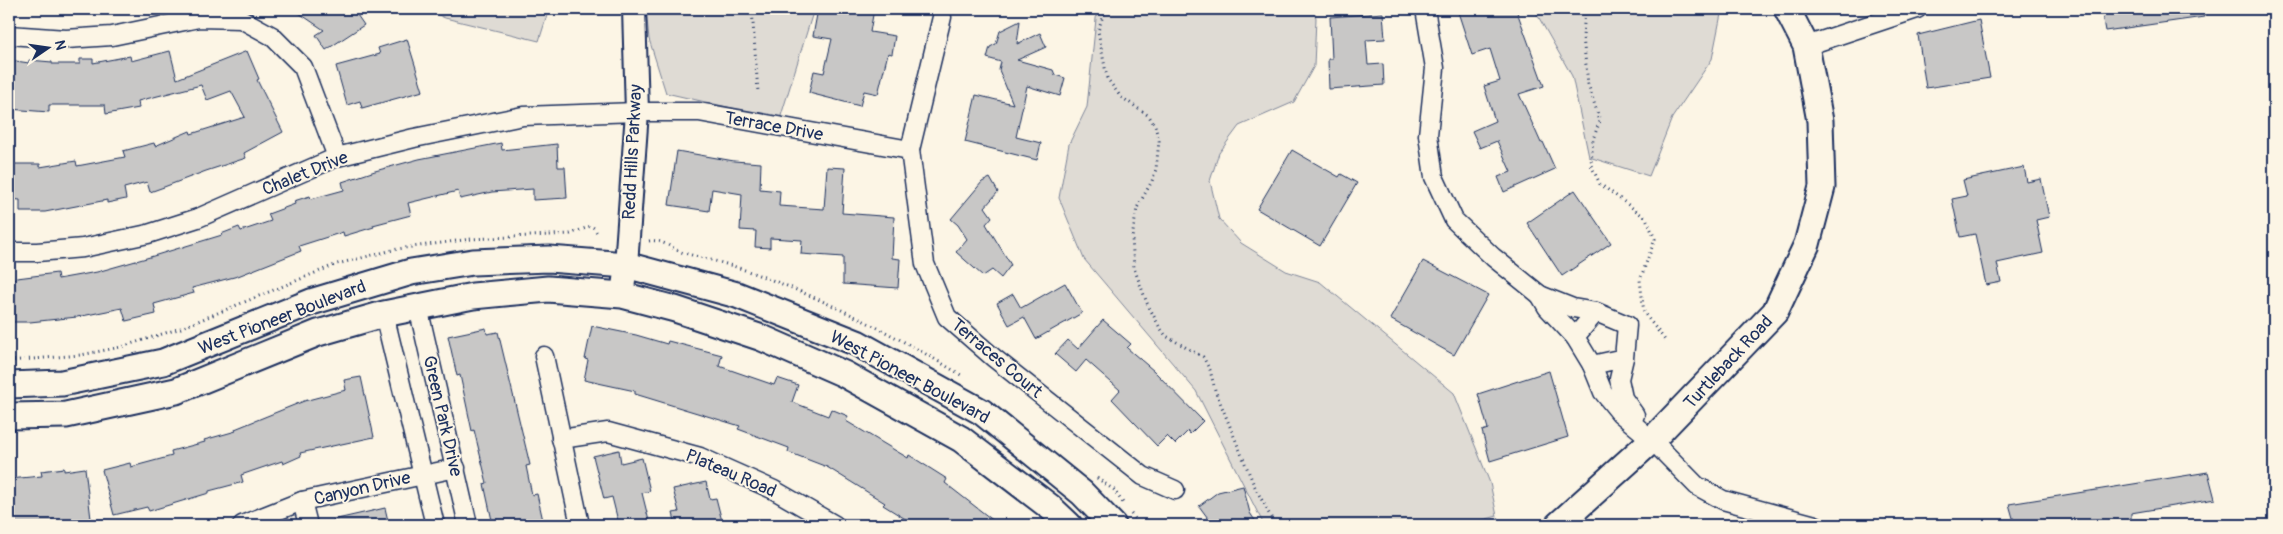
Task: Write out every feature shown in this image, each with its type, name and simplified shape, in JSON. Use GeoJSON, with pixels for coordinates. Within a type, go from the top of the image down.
{"type":"FeatureCollection","features":[{"type":"Feature","properties":{"kind":"main road","name":"Turtleback Road"},"geometry":{"type":"LineString","coordinates":[[1558,525],[1652,440],[1776,312],[1807,244],[1822,187],[1820,121],[1806,46],[1787,9]]}},
{"type":"Feature","properties":{"kind":"main road","name":"West Pioneer Boulevard"},"geometry":{"type":"LineString","coordinates":[[9,384],[62,383],[163,362],[311,302],[411,272],[473,262],[530,260],[626,265],[736,295],[856,343],[982,412],[1082,493],[1113,525]]}},
{"type":"Feature","properties":{"kind":"main road","name":"West Pioneer Boulevard"},"geometry":{"type":"LineString","coordinates":[[9,416],[66,415],[176,391],[318,333],[384,314],[473,296],[548,289],[622,295],[675,309],[762,338],[844,374],[961,439],[1050,507],[1069,525]]}},
{"type":"Feature","properties":{"kind":"street","name":"Redd Hills Parkway"},"geometry":{"type":"LineString","coordinates":[[622,295],[626,265],[637,112],[634,9]]}},
{"type":"Feature","properties":{"kind":"street"},"geometry":{"type":"LineString","coordinates":[[1425,9],[1435,68],[1428,135],[1434,178],[1454,220],[1493,257],[1540,295],[1573,308],[1596,312],[1627,325],[1624,358],[1618,379],[1623,398],[1652,440]]}},
{"type":"Feature","properties":{"kind":"street"},"geometry":{"type":"LineString","coordinates":[[1806,46],[1917,9]]}},
{"type":"Feature","properties":{"kind":"street"},"geometry":{"type":"LineString","coordinates":[[9,35],[66,39],[112,36],[199,18],[241,19],[272,36],[303,68],[337,157]]}},
{"type":"Feature","properties":{"kind":"street","name":"Terraces Court"},"geometry":{"type":"LineString","coordinates":[[942,18],[910,150],[925,264],[947,317],[994,358],[1143,476],[1175,490]]}},
{"type":"Feature","properties":{"kind":"street","name":"Terrace Drive"},"geometry":{"type":"LineString","coordinates":[[637,112],[699,112],[910,150]]}},
{"type":"Feature","properties":{"kind":"street","name":"Chalet Drive"},"geometry":{"type":"LineString","coordinates":[[9,252],[37,252],[82,248],[148,234],[198,218],[337,157],[414,138],[523,116],[637,112]]}},
{"type":"Feature","properties":{"kind":"street"},"geometry":{"type":"LineString","coordinates":[[1540,295],[1547,307],[1575,337],[1592,365],[1604,392],[1620,413],[1652,440],[1697,486],[1723,500],[1815,525]]}},
{"type":"Feature","properties":{"kind":"street","name":"Green Park Drive"},"geometry":{"type":"LineString","coordinates":[[418,307],[468,525]]}},
{"type":"Feature","properties":{"kind":"street"},"geometry":{"type":"LineString","coordinates":[[1575,337],[1596,312]]}},
{"type":"Feature","properties":{"kind":"street","name":"Green Park Drive"},"geometry":{"type":"LineString","coordinates":[[384,314],[435,525]]}},
{"type":"Feature","properties":{"kind":"street"},"geometry":{"type":"LineString","coordinates":[[544,356],[580,525]]}},
{"type":"Feature","properties":{"kind":"street"},"geometry":{"type":"LineString","coordinates":[[1592,365],[1624,358]]}},
{"type":"Feature","properties":{"kind":"street","name":"Plateau Road"},"geometry":{"type":"LineString","coordinates":[[561,439],[608,432],[700,456],[774,490],[835,525]]}},
{"type":"Feature","properties":{"kind":"street","name":"Canyon Drive"},"geometry":{"type":"LineString","coordinates":[[242,525],[302,501],[456,468]]}},
{"type":"Feature","properties":{"kind":"street"},"geometry":{"type":"LineString","coordinates":[[302,501],[308,525]]}},
{"type":"Feature","properties":{"kind":"path"},"geometry":{"type":"LineString","coordinates":[[752,9],[758,92]]}},
{"type":"Feature","properties":{"kind":"path"},"geometry":{"type":"LineString","coordinates":[[1105,9],[1098,31],[1107,78],[1120,96],[1149,116],[1155,126],[1158,141],[1156,169],[1152,181],[1137,208],[1132,238],[1134,268],[1147,303],[1166,336],[1203,357],[1210,370],[1215,390],[1254,485],[1275,525]]}},
{"type":"Feature","properties":{"kind":"path"},"geometry":{"type":"LineString","coordinates":[[1585,9],[1584,37],[1588,84],[1600,121],[1593,139],[1591,165],[1600,184],[1646,218],[1655,239],[1640,280],[1644,313],[1665,340]]}},
{"type":"Feature","properties":{"kind":"path"},"geometry":{"type":"LineString","coordinates":[[1478,525],[1501,518]]}},
{"type":"Feature","properties":{"kind":"shaded area"},"geometry":{"type":"Polygon","coordinates":[[[425,9],[549,9],[539,41],[445,18],[425,9]]]}},
{"type":"Feature","properties":{"kind":"shaded area"},"geometry":{"type":"Polygon","coordinates":[[[646,9],[814,9],[780,119],[666,93],[649,39],[646,9]]]}},
{"type":"Feature","properties":{"kind":"shaded area"},"geometry":{"type":"Polygon","coordinates":[[[1097,9],[1314,9],[1316,18],[1314,66],[1294,102],[1239,126],[1219,153],[1210,181],[1219,219],[1241,243],[1286,271],[1320,282],[1454,393],[1490,483],[1497,516],[1466,525],[1264,525],[1196,391],[1084,259],[1059,198],[1069,144],[1087,107],[1097,9]]]}},
{"type":"Feature","properties":{"kind":"shaded area"},"geometry":{"type":"Polygon","coordinates":[[[1534,9],[1722,9],[1712,59],[1672,118],[1649,176],[1589,157],[1572,76],[1534,9]]]}},
{"type":"Feature","properties":{"kind":"shaded area"},"geometry":{"type":"Polygon","coordinates":[[[2274,474],[2274,525],[2271,525],[2267,481],[2274,474]]]}},
{"type":"Feature","properties":{"kind":"building"},"geometry":{"type":"Polygon","coordinates":[[[293,9],[353,9],[364,25],[326,50],[316,35],[324,30],[293,9]]]}},
{"type":"Feature","properties":{"kind":"building"},"geometry":{"type":"Polygon","coordinates":[[[818,9],[874,9],[870,32],[895,36],[892,54],[888,53],[878,94],[864,91],[860,106],[809,93],[814,71],[824,73],[832,39],[813,36],[818,9]]]}},
{"type":"Feature","properties":{"kind":"building"},"geometry":{"type":"Polygon","coordinates":[[[1457,9],[1516,9],[1544,86],[1519,94],[1555,169],[1504,192],[1498,177],[1511,172],[1497,141],[1480,148],[1472,131],[1495,121],[1484,86],[1500,81],[1490,49],[1472,55],[1457,9]]]}},
{"type":"Feature","properties":{"kind":"building"},"geometry":{"type":"Polygon","coordinates":[[[2101,9],[2203,9],[2204,17],[2105,31],[2101,9]]]}},
{"type":"Feature","properties":{"kind":"building"},"geometry":{"type":"Polygon","coordinates":[[[1383,13],[1385,39],[1366,40],[1368,65],[1383,64],[1384,85],[1329,89],[1328,59],[1332,59],[1330,17],[1383,13]]]}},
{"type":"Feature","properties":{"kind":"building"},"geometry":{"type":"Polygon","coordinates":[[[1979,20],[1990,78],[1926,88],[1918,35],[1979,20]]]}},
{"type":"Feature","properties":{"kind":"building"},"geometry":{"type":"Polygon","coordinates":[[[1020,21],[1017,44],[1040,33],[1046,47],[1017,60],[1053,70],[1055,75],[1065,78],[1060,96],[1027,86],[1016,137],[1041,143],[1037,160],[965,142],[976,95],[1013,104],[999,70],[1001,62],[987,58],[990,47],[996,44],[1000,31],[1020,21]]]}},
{"type":"Feature","properties":{"kind":"building"},"geometry":{"type":"Polygon","coordinates":[[[407,39],[423,91],[362,108],[360,101],[347,105],[336,66],[380,54],[378,48],[407,39]]]}},
{"type":"Feature","properties":{"kind":"building"},"geometry":{"type":"Polygon","coordinates":[[[170,51],[177,79],[247,51],[259,79],[257,80],[283,132],[244,153],[246,158],[150,192],[147,182],[124,188],[126,199],[107,203],[107,200],[45,212],[20,212],[20,200],[9,199],[9,164],[40,164],[40,167],[76,161],[77,166],[125,157],[123,151],[154,143],[155,146],[190,131],[191,134],[245,117],[231,91],[207,100],[201,85],[138,101],[139,108],[106,114],[105,105],[49,105],[49,112],[9,109],[9,60],[29,63],[29,60],[52,62],[52,64],[80,64],[80,59],[93,59],[93,63],[130,56],[131,61],[170,51]]]}},
{"type":"Feature","properties":{"kind":"building"},"geometry":{"type":"Polygon","coordinates":[[[501,143],[502,150],[557,144],[558,167],[565,167],[567,198],[533,200],[533,189],[492,192],[460,199],[458,191],[408,203],[411,215],[373,225],[374,227],[344,236],[343,232],[299,246],[301,251],[238,276],[192,288],[194,293],[154,304],[156,314],[126,321],[122,308],[77,317],[30,322],[9,322],[9,279],[57,273],[58,279],[97,272],[222,235],[239,227],[241,231],[271,221],[268,214],[295,204],[294,201],[310,196],[311,199],[344,190],[342,182],[375,171],[419,159],[501,143]]]}},
{"type":"Feature","properties":{"kind":"building"},"geometry":{"type":"Polygon","coordinates":[[[1292,150],[1339,177],[1341,174],[1357,183],[1320,246],[1257,209],[1292,150]]]}},
{"type":"Feature","properties":{"kind":"building"},"geometry":{"type":"Polygon","coordinates":[[[677,151],[734,161],[761,163],[760,189],[780,191],[779,206],[824,209],[827,167],[845,168],[842,213],[894,217],[892,258],[900,259],[898,288],[843,284],[843,257],[801,254],[802,240],[770,238],[770,248],[755,247],[756,231],[740,230],[742,194],[712,189],[709,211],[669,205],[677,151]]]}},
{"type":"Feature","properties":{"kind":"building"},"geometry":{"type":"Polygon","coordinates":[[[2024,167],[2027,182],[2041,179],[2049,217],[2036,220],[2043,253],[1997,263],[2001,282],[1986,285],[1975,234],[1960,237],[1952,199],[1967,196],[1963,180],[2024,167]]]}},
{"type":"Feature","properties":{"kind":"building"},"geometry":{"type":"Polygon","coordinates":[[[990,178],[998,192],[985,207],[992,217],[986,224],[1011,265],[1001,278],[992,270],[983,276],[956,252],[967,239],[958,225],[951,219],[982,182],[990,178]]]}},
{"type":"Feature","properties":{"kind":"building"},"geometry":{"type":"Polygon","coordinates":[[[1575,190],[1611,243],[1562,276],[1527,223],[1575,190]]]}},
{"type":"Feature","properties":{"kind":"building"},"geometry":{"type":"Polygon","coordinates":[[[1423,261],[1488,295],[1454,355],[1390,319],[1423,261]]]}},
{"type":"Feature","properties":{"kind":"building"},"geometry":{"type":"Polygon","coordinates":[[[1065,283],[1082,313],[1036,339],[1024,317],[1009,325],[997,303],[1013,294],[1021,308],[1065,283]]]}},
{"type":"Feature","properties":{"kind":"building"},"geometry":{"type":"Polygon","coordinates":[[[1103,320],[1131,344],[1127,348],[1154,371],[1203,421],[1190,434],[1188,431],[1175,444],[1167,436],[1157,446],[1112,399],[1120,390],[1086,360],[1076,372],[1055,354],[1068,340],[1078,349],[1103,320]]]}},
{"type":"Feature","properties":{"kind":"building"},"geometry":{"type":"Polygon","coordinates":[[[592,326],[636,335],[667,344],[668,341],[722,355],[719,366],[774,385],[777,378],[798,385],[792,402],[828,416],[831,409],[848,416],[846,421],[908,458],[909,455],[947,479],[945,483],[999,525],[915,525],[883,505],[885,503],[827,467],[788,452],[789,448],[738,429],[740,426],[635,394],[635,391],[584,380],[588,360],[585,359],[592,326]]]}},
{"type":"Feature","properties":{"kind":"building"},"geometry":{"type":"Polygon","coordinates":[[[486,328],[487,334],[498,332],[530,465],[526,466],[532,495],[537,494],[544,525],[493,525],[484,484],[487,483],[474,430],[472,431],[460,375],[457,376],[448,336],[486,328]]]}},
{"type":"Feature","properties":{"kind":"building"},"geometry":{"type":"Polygon","coordinates":[[[1549,371],[1568,437],[1490,461],[1482,431],[1488,429],[1478,394],[1549,371]]]}},
{"type":"Feature","properties":{"kind":"building"},"geometry":{"type":"Polygon","coordinates":[[[361,377],[374,437],[300,453],[301,456],[283,464],[282,461],[241,475],[243,482],[149,511],[147,507],[114,515],[102,470],[130,463],[131,467],[172,456],[171,451],[236,431],[235,429],[304,401],[346,390],[344,380],[361,377]]]}},
{"type":"Feature","properties":{"kind":"building"},"geometry":{"type":"Polygon","coordinates":[[[619,450],[621,463],[642,458],[650,491],[642,493],[650,525],[619,525],[612,497],[604,499],[593,456],[619,450]]]}},
{"type":"Feature","properties":{"kind":"building"},"geometry":{"type":"Polygon","coordinates":[[[64,468],[64,471],[85,468],[91,519],[69,522],[69,525],[53,525],[53,523],[9,525],[9,479],[42,476],[41,471],[64,468]]]}},
{"type":"Feature","properties":{"kind":"building"},"geometry":{"type":"Polygon","coordinates":[[[2208,472],[2215,499],[2131,513],[2131,525],[2015,525],[2009,504],[2208,472]]]}},
{"type":"Feature","properties":{"kind":"building"},"geometry":{"type":"Polygon","coordinates":[[[706,482],[710,499],[716,498],[723,525],[676,525],[673,513],[679,512],[673,489],[706,482]]]}},
{"type":"Feature","properties":{"kind":"building"},"geometry":{"type":"Polygon","coordinates":[[[1243,486],[1250,513],[1258,525],[1213,525],[1199,506],[1218,492],[1243,486]]]}},
{"type":"Feature","properties":{"kind":"building"},"geometry":{"type":"Polygon","coordinates":[[[385,508],[389,525],[334,525],[333,520],[385,508]]]}}]}
